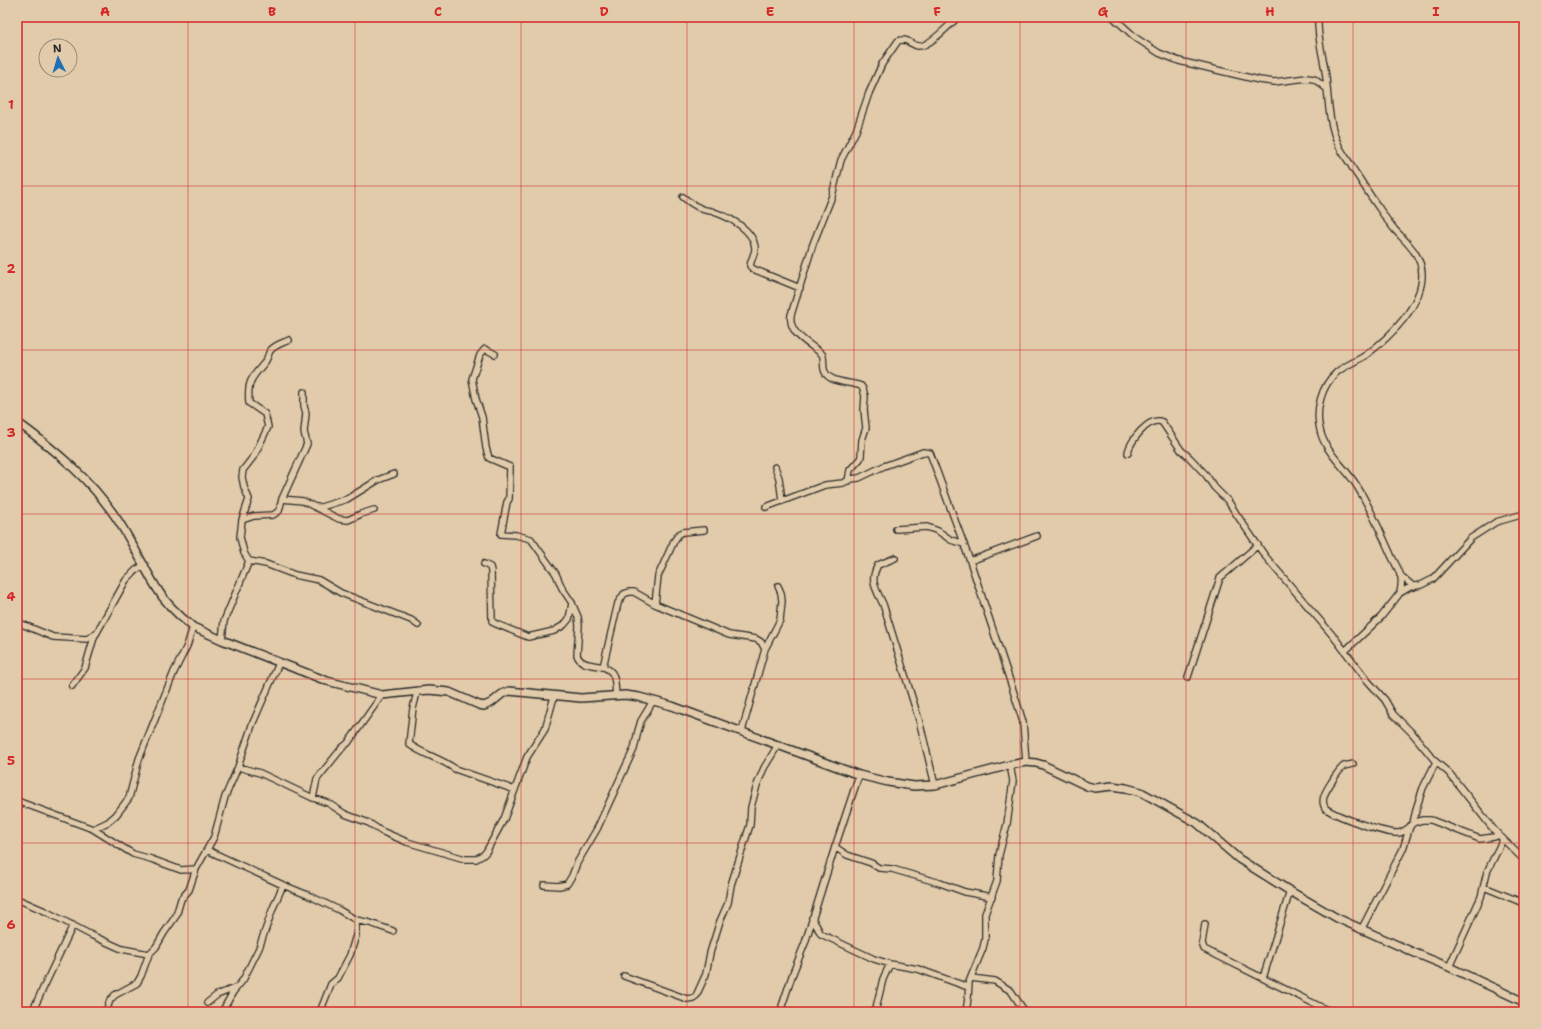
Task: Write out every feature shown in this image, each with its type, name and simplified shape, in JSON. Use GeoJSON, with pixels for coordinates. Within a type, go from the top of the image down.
{"type":"FeatureCollection","features":[{"type":"Feature","properties":{"kind":"street"},"geometry":{"type":"LineString","coordinates":[[848,481],[850,470],[862,456],[862,440],[866,428],[864,410],[865,392],[860,386],[829,377],[824,371],[824,357],[822,354],[792,330],[790,322],[791,315],[813,244],[832,196],[841,160],[856,131],[869,93],[882,64],[898,41],[906,40],[916,46],[925,45],[958,17]]}},
{"type":"Feature","properties":{"kind":"street"},"geometry":{"type":"LineString","coordinates":[[1112,17],[1136,38],[1159,53],[1178,61],[1259,80],[1274,82],[1307,78],[1314,80],[1326,88]]}},
{"type":"Feature","properties":{"kind":"street"},"geometry":{"type":"LineString","coordinates":[[1318,17],[1318,40],[1325,70],[1331,122],[1340,146],[1378,208],[1393,228],[1414,250],[1421,267],[1422,275],[1420,289],[1409,311],[1396,328],[1378,345],[1338,372],[1330,380],[1323,390],[1320,401],[1320,429],[1324,443],[1355,483],[1381,531],[1400,576],[1400,593]]}},
{"type":"Feature","properties":{"kind":"street"},"geometry":{"type":"LineString","coordinates":[[684,197],[703,210],[715,212],[731,220],[747,231],[752,237],[755,245],[750,266],[753,269],[800,288]]}},
{"type":"Feature","properties":{"kind":"street"},"geometry":{"type":"LineString","coordinates":[[290,340],[274,347],[271,350],[267,360],[253,374],[248,387],[249,403],[266,414],[268,427],[254,456],[243,470],[242,481],[249,499],[240,529],[244,553],[249,561],[266,564],[295,575],[319,580],[341,593],[411,620],[418,625]]}},
{"type":"Feature","properties":{"kind":"street"},"geometry":{"type":"LineString","coordinates":[[495,354],[485,349],[480,355],[472,378],[476,399],[482,417],[486,448],[489,458],[510,467],[509,499],[507,502],[501,534],[516,535],[531,539],[556,574],[578,617],[578,658],[589,665],[603,667],[613,674],[616,695]]}},
{"type":"Feature","properties":{"kind":"street"},"geometry":{"type":"LineString","coordinates":[[242,520],[254,516],[271,516],[279,511],[282,499],[307,444],[304,432],[306,418],[304,392]]}},
{"type":"Feature","properties":{"kind":"street"},"geometry":{"type":"LineString","coordinates":[[1128,453],[1130,444],[1146,425],[1156,421],[1162,422],[1180,450],[1190,458],[1206,475],[1214,487],[1228,501],[1258,545],[1345,651],[1384,700],[1393,714],[1413,734],[1436,762],[1449,774],[1501,837],[1524,860]]}},
{"type":"Feature","properties":{"kind":"street"},"geometry":{"type":"LineString","coordinates":[[17,422],[82,475],[116,518],[156,588],[181,618],[193,627],[279,663],[327,681],[382,695],[429,690],[449,692],[478,705],[484,706],[509,691],[554,697],[580,698],[625,695],[672,706],[859,775],[914,786],[935,785],[1026,762],[1043,765],[1087,786],[1095,788],[1112,786],[1141,792],[1197,823],[1239,859],[1290,891],[1361,930],[1449,967],[1524,1002]]}},
{"type":"Feature","properties":{"kind":"street"},"geometry":{"type":"LineString","coordinates":[[766,507],[825,485],[840,484],[859,478],[890,463],[923,452],[930,453],[970,560],[1023,722],[1026,762]]}},
{"type":"Feature","properties":{"kind":"street"},"geometry":{"type":"LineString","coordinates":[[775,467],[782,500]]}},
{"type":"Feature","properties":{"kind":"street"},"geometry":{"type":"LineString","coordinates":[[315,507],[321,507],[347,499],[378,480],[394,474]]}},
{"type":"Feature","properties":{"kind":"street"},"geometry":{"type":"LineString","coordinates":[[282,499],[299,500],[339,520],[344,520],[374,510]]}},
{"type":"Feature","properties":{"kind":"street"},"geometry":{"type":"LineString","coordinates":[[1345,651],[1381,617],[1400,593],[1433,579],[1471,538],[1496,522],[1524,514]]}},
{"type":"Feature","properties":{"kind":"street"},"geometry":{"type":"LineString","coordinates":[[896,529],[927,527],[938,531],[951,540],[964,544]]}},
{"type":"Feature","properties":{"kind":"street"},"geometry":{"type":"LineString","coordinates":[[655,604],[658,576],[674,541],[679,534],[683,532],[704,530]]}},
{"type":"Feature","properties":{"kind":"street"},"geometry":{"type":"LineString","coordinates":[[970,560],[1037,536]]}},
{"type":"Feature","properties":{"kind":"street"},"geometry":{"type":"LineString","coordinates":[[1188,677],[1220,578],[1258,545]]}},
{"type":"Feature","properties":{"kind":"street"},"geometry":{"type":"LineString","coordinates":[[895,558],[878,565],[873,576],[875,588],[887,618],[919,720],[935,785]]}},
{"type":"Feature","properties":{"kind":"street"},"geometry":{"type":"LineString","coordinates":[[222,640],[224,621],[249,561]]}},
{"type":"Feature","properties":{"kind":"street"},"geometry":{"type":"LineString","coordinates":[[484,564],[490,567],[491,571],[492,621],[528,638],[554,630],[564,624],[569,619],[572,603]]}},
{"type":"Feature","properties":{"kind":"street"},"geometry":{"type":"LineString","coordinates":[[72,686],[85,668],[96,634],[126,580],[136,570],[144,565]]}},
{"type":"Feature","properties":{"kind":"street"},"geometry":{"type":"LineString","coordinates":[[1400,576],[1414,587]]}},
{"type":"Feature","properties":{"kind":"street"},"geometry":{"type":"LineString","coordinates":[[742,731],[765,649],[780,620],[782,601],[778,586]]}},
{"type":"Feature","properties":{"kind":"street"},"geometry":{"type":"LineString","coordinates":[[603,667],[620,598],[628,592],[634,592],[655,604],[729,635],[756,639],[761,642],[765,649]]}},
{"type":"Feature","properties":{"kind":"street"},"geometry":{"type":"LineString","coordinates":[[17,622],[54,637],[87,639],[96,634]]}},
{"type":"Feature","properties":{"kind":"street"},"geometry":{"type":"LineString","coordinates":[[93,829],[108,822],[116,815],[129,798],[139,759],[174,672],[187,646],[193,627]]}},
{"type":"Feature","properties":{"kind":"street"},"geometry":{"type":"LineString","coordinates":[[106,1012],[110,1000],[115,995],[137,983],[149,954],[156,947],[176,916],[179,903],[192,885],[196,869],[214,837],[225,797],[238,767],[252,725],[279,663]]}},
{"type":"Feature","properties":{"kind":"street"},"geometry":{"type":"LineString","coordinates":[[417,691],[409,744],[418,750],[448,763],[455,769],[515,790]]}},
{"type":"Feature","properties":{"kind":"street"},"geometry":{"type":"LineString","coordinates":[[313,798],[318,779],[342,748],[348,743],[382,695]]}},
{"type":"Feature","properties":{"kind":"street"},"geometry":{"type":"LineString","coordinates":[[238,767],[260,773],[313,798],[328,803],[345,814],[369,823],[381,831],[407,842],[444,854],[471,860],[480,858],[486,852],[504,819],[528,757],[545,729],[554,697]]}},
{"type":"Feature","properties":{"kind":"street"},"geometry":{"type":"LineString","coordinates":[[544,884],[559,886],[567,884],[572,876],[577,863],[596,829],[626,768],[634,749],[641,721],[653,701]]}},
{"type":"Feature","properties":{"kind":"street"},"geometry":{"type":"LineString","coordinates":[[624,976],[687,999],[696,996],[706,974],[710,953],[720,920],[728,904],[731,885],[750,825],[751,807],[757,785],[764,768],[778,745]]}},
{"type":"Feature","properties":{"kind":"street"},"geometry":{"type":"LineString","coordinates":[[1361,930],[1405,843],[1423,788],[1436,762]]}},
{"type":"Feature","properties":{"kind":"street"},"geometry":{"type":"LineString","coordinates":[[1353,764],[1346,765],[1341,769],[1325,792],[1324,806],[1330,812],[1359,823],[1395,832],[1402,832],[1422,820],[1431,820],[1480,839],[1501,837]]}},
{"type":"Feature","properties":{"kind":"street"},"geometry":{"type":"LineString","coordinates":[[966,1012],[968,987],[985,939],[985,914],[997,881],[999,855],[1013,781],[1010,765]]}},
{"type":"Feature","properties":{"kind":"street"},"geometry":{"type":"LineString","coordinates":[[782,1006],[793,973],[804,948],[834,847],[859,775]]}},
{"type":"Feature","properties":{"kind":"street"},"geometry":{"type":"LineString","coordinates":[[17,802],[93,829],[133,854],[151,858],[181,870],[196,869]]}},
{"type":"Feature","properties":{"kind":"street"},"geometry":{"type":"LineString","coordinates":[[1395,832],[1405,843]]}},
{"type":"Feature","properties":{"kind":"street"},"geometry":{"type":"LineString","coordinates":[[1449,967],[1481,897],[1487,872],[1501,837]]}},
{"type":"Feature","properties":{"kind":"street"},"geometry":{"type":"LineString","coordinates":[[834,847],[847,855],[866,860],[879,868],[892,869],[940,882],[960,891],[992,898]]}},
{"type":"Feature","properties":{"kind":"street"},"geometry":{"type":"LineString","coordinates":[[207,850],[316,899],[356,920],[370,922],[394,931]]}},
{"type":"Feature","properties":{"kind":"street"},"geometry":{"type":"LineString","coordinates":[[222,1012],[235,988],[244,980],[260,948],[269,919],[283,885]]}},
{"type":"Feature","properties":{"kind":"street"},"geometry":{"type":"LineString","coordinates":[[1484,887],[1521,902],[1524,901]]}},
{"type":"Feature","properties":{"kind":"street"},"geometry":{"type":"LineString","coordinates":[[1263,978],[1290,891]]}},
{"type":"Feature","properties":{"kind":"street"},"geometry":{"type":"LineString","coordinates":[[17,899],[45,911],[122,949],[149,954]]}},
{"type":"Feature","properties":{"kind":"street"},"geometry":{"type":"LineString","coordinates":[[812,918],[819,931],[825,936],[874,959],[890,964],[918,969],[968,987]]}},
{"type":"Feature","properties":{"kind":"street"},"geometry":{"type":"LineString","coordinates":[[320,1012],[331,984],[338,978],[350,955],[356,936],[356,920]]}},
{"type":"Feature","properties":{"kind":"street"},"geometry":{"type":"LineString","coordinates":[[1205,924],[1202,943],[1204,949],[1331,1012]]}},
{"type":"Feature","properties":{"kind":"street"},"geometry":{"type":"LineString","coordinates":[[32,1012],[73,925]]}},
{"type":"Feature","properties":{"kind":"street"},"geometry":{"type":"LineString","coordinates":[[875,1012],[883,979],[890,964]]}},
{"type":"Feature","properties":{"kind":"street"},"geometry":{"type":"LineString","coordinates":[[971,978],[995,981],[1011,991],[1025,1012]]}},
{"type":"Feature","properties":{"kind":"street"},"geometry":{"type":"LineString","coordinates":[[207,1003],[217,995],[235,988]]}}]}
